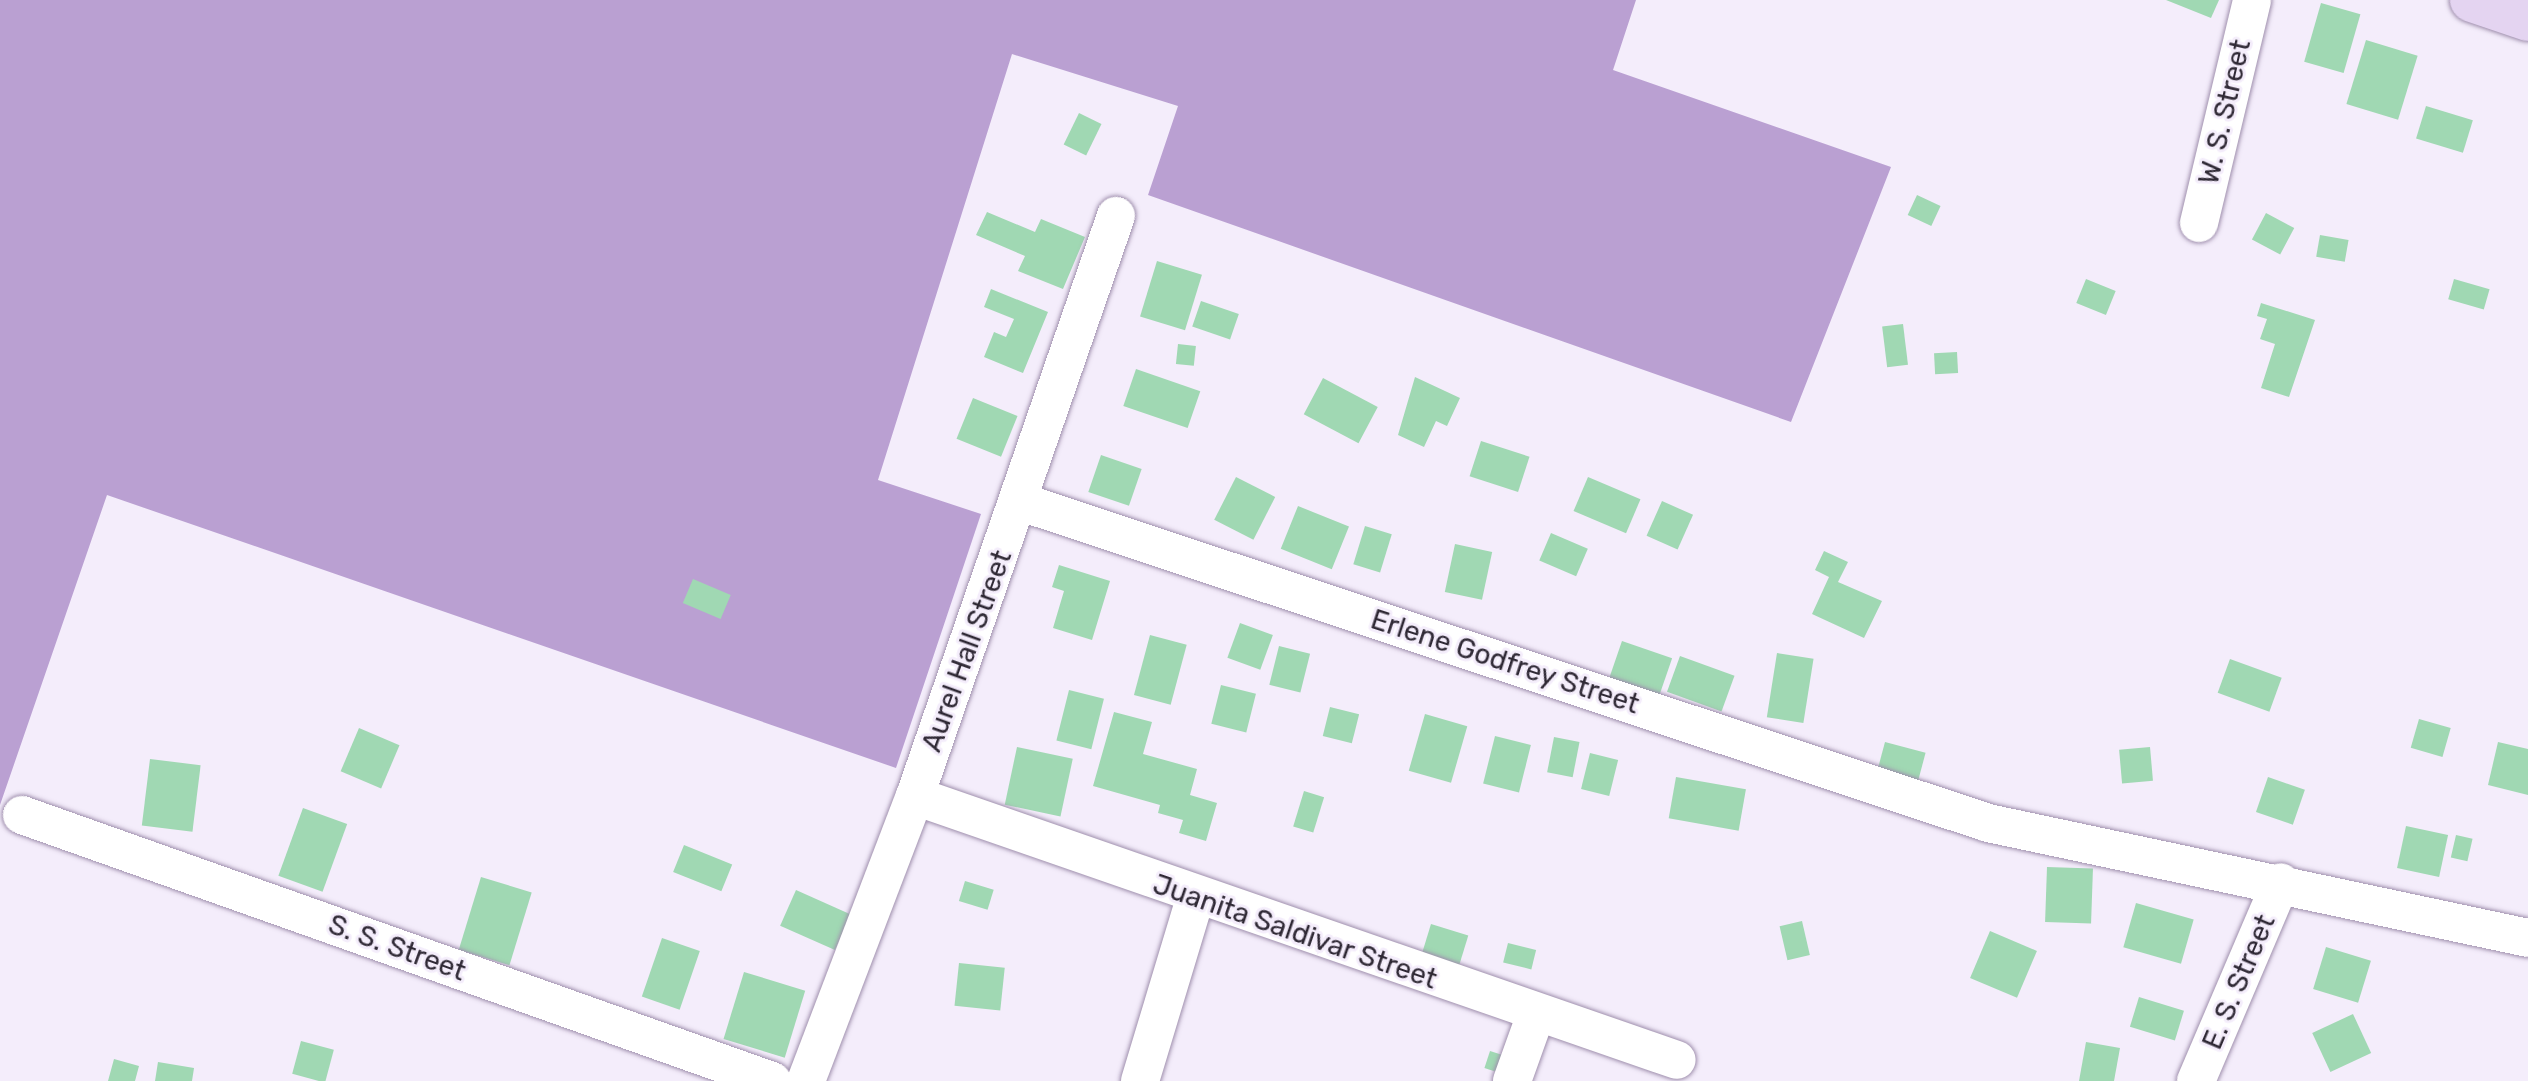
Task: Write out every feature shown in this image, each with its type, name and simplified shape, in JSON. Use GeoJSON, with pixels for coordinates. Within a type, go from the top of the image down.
{"type":"FeatureCollection","features":[{"type":"Feature","properties":{"kind":"street","name":"W. S. Street"},"geometry":{"type":"LineString","coordinates":[[2199,223],[2252,0]]}},
{"type":"Feature","properties":{"kind":"street"},"geometry":{"type":"LineString","coordinates":[[2472,0],[2528,19]]}},
{"type":"Feature","properties":{"kind":"street","name":"Aurel Hall Street"},"geometry":{"type":"LineString","coordinates":[[806,1081],[915,796],[1021,502],[1116,216]]}},
{"type":"Feature","properties":{"kind":"street","name":"Erlene Godfrey Street"},"geometry":{"type":"LineString","coordinates":[[1021,502],[1988,823],[2281,882],[2528,938]]}},
{"type":"Feature","properties":{"kind":"street","name":"Juanita Saldivar Street"},"geometry":{"type":"LineString","coordinates":[[915,796],[1195,899],[1677,1060]]}},
{"type":"Feature","properties":{"kind":"street","name":"S. S. Street"},"geometry":{"type":"LineString","coordinates":[[22,815],[772,1081]]}},
{"type":"Feature","properties":{"kind":"street","name":"E. S. Street"},"geometry":{"type":"LineString","coordinates":[[2196,1081],[2281,882]]}},
{"type":"Feature","properties":{"kind":"street"},"geometry":{"type":"LineString","coordinates":[[1140,1081],[1195,899]]}},
{"type":"Feature","properties":{"kind":"street"},"geometry":{"type":"LineString","coordinates":[[1512,1081],[1536,1014]]}},
{"type":"Feature","properties":{"kind":"shaded area"},"geometry":{"type":"Polygon","coordinates":[[[0,0],[1636,0],[1613,70],[1891,167],[1791,422],[1148,195],[1178,106],[1012,54],[878,480],[981,514],[896,768],[107,495],[0,805],[0,0]]]}},
{"type":"Feature","properties":{"kind":"building"},"geometry":{"type":"Polygon","coordinates":[[[2166,0],[2219,0],[2211,18],[2166,0]]]}},
{"type":"Feature","properties":{"kind":"building"},"geometry":{"type":"Polygon","coordinates":[[[2321,3],[2360,14],[2344,73],[2304,62],[2321,3]]]}},
{"type":"Feature","properties":{"kind":"building"},"geometry":{"type":"Polygon","coordinates":[[[2366,40],[2418,56],[2398,120],[2346,104],[2366,40]]]}},
{"type":"Feature","properties":{"kind":"building"},"geometry":{"type":"Polygon","coordinates":[[[2426,106],[2473,120],[2463,153],[2416,139],[2426,106]]]}},
{"type":"Feature","properties":{"kind":"building"},"geometry":{"type":"Polygon","coordinates":[[[1079,113],[1101,124],[1086,155],[1064,144],[1079,113]]]}},
{"type":"Feature","properties":{"kind":"building"},"geometry":{"type":"Polygon","coordinates":[[[1917,195],[1941,206],[1931,226],[1908,215],[1917,195]]]}},
{"type":"Feature","properties":{"kind":"building"},"geometry":{"type":"Polygon","coordinates":[[[987,212],[1035,232],[1041,219],[1085,237],[1063,289],[1018,271],[1025,256],[976,235],[987,212]]]}},
{"type":"Feature","properties":{"kind":"building"},"geometry":{"type":"Polygon","coordinates":[[[2266,213],[2294,228],[2280,255],[2252,239],[2266,213]]]}},
{"type":"Feature","properties":{"kind":"building"},"geometry":{"type":"Polygon","coordinates":[[[2320,235],[2349,240],[2345,262],[2316,257],[2320,235]]]}},
{"type":"Feature","properties":{"kind":"building"},"geometry":{"type":"Polygon","coordinates":[[[1157,261],[1202,275],[1185,330],[1140,316],[1157,261]]]}},
{"type":"Feature","properties":{"kind":"building"},"geometry":{"type":"Polygon","coordinates":[[[2086,279],[2116,291],[2106,315],[2076,303],[2086,279]]]}},
{"type":"Feature","properties":{"kind":"building"},"geometry":{"type":"Polygon","coordinates":[[[2454,279],[2490,289],[2484,309],[2448,299],[2454,279]]]}},
{"type":"Feature","properties":{"kind":"building"},"geometry":{"type":"Polygon","coordinates":[[[991,289],[1048,312],[1023,373],[984,357],[994,332],[1006,337],[1014,319],[984,307],[991,289]]]}},
{"type":"Feature","properties":{"kind":"building"},"geometry":{"type":"Polygon","coordinates":[[[1201,301],[1239,314],[1230,340],[1192,327],[1201,301]]]}},
{"type":"Feature","properties":{"kind":"building"},"geometry":{"type":"Polygon","coordinates":[[[2261,303],[2315,320],[2289,397],[2261,388],[2275,344],[2260,339],[2267,319],[2257,316],[2261,303]]]}},
{"type":"Feature","properties":{"kind":"building"},"geometry":{"type":"Polygon","coordinates":[[[1903,324],[1908,365],[1887,367],[1882,327],[1903,324]]]}},
{"type":"Feature","properties":{"kind":"building"},"geometry":{"type":"Polygon","coordinates":[[[1178,344],[1196,346],[1194,366],[1176,364],[1178,344]]]}},
{"type":"Feature","properties":{"kind":"building"},"geometry":{"type":"Polygon","coordinates":[[[1957,352],[1958,373],[1935,374],[1934,353],[1957,352]]]}},
{"type":"Feature","properties":{"kind":"building"},"geometry":{"type":"Polygon","coordinates":[[[1136,369],[1200,391],[1188,428],[1123,406],[1136,369]]]}},
{"type":"Feature","properties":{"kind":"building"},"geometry":{"type":"Polygon","coordinates":[[[1415,377],[1460,398],[1447,426],[1436,421],[1424,447],[1398,435],[1415,377]]]}},
{"type":"Feature","properties":{"kind":"building"},"geometry":{"type":"Polygon","coordinates":[[[1323,378],[1378,407],[1358,443],[1304,414],[1323,378]]]}},
{"type":"Feature","properties":{"kind":"building"},"geometry":{"type":"Polygon","coordinates":[[[973,398],[1018,416],[1001,457],[957,439],[973,398]]]}},
{"type":"Feature","properties":{"kind":"building"},"geometry":{"type":"Polygon","coordinates":[[[1481,441],[1530,457],[1518,492],[1470,476],[1481,441]]]}},
{"type":"Feature","properties":{"kind":"building"},"geometry":{"type":"Polygon","coordinates":[[[1101,455],[1142,469],[1129,506],[1088,492],[1101,455]]]}},
{"type":"Feature","properties":{"kind":"building"},"geometry":{"type":"Polygon","coordinates":[[[1236,477],[1275,497],[1253,540],[1214,520],[1236,477]]]}},
{"type":"Feature","properties":{"kind":"building"},"geometry":{"type":"Polygon","coordinates":[[[1588,477],[1640,499],[1626,533],[1574,511],[1588,477]]]}},
{"type":"Feature","properties":{"kind":"building"},"geometry":{"type":"Polygon","coordinates":[[[1662,501],[1693,515],[1678,550],[1647,536],[1662,501]]]}},
{"type":"Feature","properties":{"kind":"building"},"geometry":{"type":"Polygon","coordinates":[[[1298,506],[1349,527],[1332,569],[1281,549],[1298,506]]]}},
{"type":"Feature","properties":{"kind":"building"},"geometry":{"type":"Polygon","coordinates":[[[1365,526],[1392,534],[1380,572],[1353,564],[1365,526]]]}},
{"type":"Feature","properties":{"kind":"building"},"geometry":{"type":"Polygon","coordinates":[[[1551,533],[1588,549],[1576,576],[1539,561],[1551,533]]]}},
{"type":"Feature","properties":{"kind":"building"},"geometry":{"type":"Polygon","coordinates":[[[1455,544],[1492,552],[1482,600],[1445,592],[1455,544]]]}},
{"type":"Feature","properties":{"kind":"building"},"geometry":{"type":"Polygon","coordinates":[[[1824,551],[1848,562],[1838,582],[1882,601],[1864,638],[1812,614],[1829,577],[1815,570],[1824,551]]]}},
{"type":"Feature","properties":{"kind":"building"},"geometry":{"type":"Polygon","coordinates":[[[1059,565],[1110,581],[1092,640],[1053,628],[1064,591],[1052,587],[1059,565]]]}},
{"type":"Feature","properties":{"kind":"building"},"geometry":{"type":"Polygon","coordinates":[[[693,579],[731,595],[721,619],[683,603],[693,579]]]}},
{"type":"Feature","properties":{"kind":"building"},"geometry":{"type":"Polygon","coordinates":[[[1240,623],[1273,635],[1260,670],[1227,658],[1240,623]]]}},
{"type":"Feature","properties":{"kind":"building"},"geometry":{"type":"Polygon","coordinates":[[[1150,635],[1187,645],[1171,705],[1134,695],[1150,635]]]}},
{"type":"Feature","properties":{"kind":"building"},"geometry":{"type":"Polygon","coordinates":[[[1622,641],[1672,658],[1657,703],[1607,685],[1622,641]]]}},
{"type":"Feature","properties":{"kind":"building"},"geometry":{"type":"Polygon","coordinates":[[[1279,646],[1310,654],[1300,693],[1269,685],[1279,646]]]}},
{"type":"Feature","properties":{"kind":"building"},"geometry":{"type":"Polygon","coordinates":[[[1777,653],[1814,659],[1803,723],[1767,717],[1777,653]]]}},
{"type":"Feature","properties":{"kind":"building"},"geometry":{"type":"Polygon","coordinates":[[[1680,656],[1735,676],[1722,712],[1667,692],[1680,656]]]}},
{"type":"Feature","properties":{"kind":"building"},"geometry":{"type":"Polygon","coordinates":[[[2230,659],[2282,678],[2269,712],[2218,693],[2230,659]]]}},
{"type":"Feature","properties":{"kind":"building"},"geometry":{"type":"Polygon","coordinates":[[[1221,685],[1256,694],[1246,733],[1211,724],[1221,685]]]}},
{"type":"Feature","properties":{"kind":"building"},"geometry":{"type":"Polygon","coordinates":[[[1069,690],[1104,699],[1091,749],[1056,740],[1069,690]]]}},
{"type":"Feature","properties":{"kind":"building"},"geometry":{"type":"Polygon","coordinates":[[[1330,707],[1359,714],[1352,743],[1323,736],[1330,707]]]}},
{"type":"Feature","properties":{"kind":"building"},"geometry":{"type":"Polygon","coordinates":[[[1114,712],[1152,722],[1143,754],[1197,769],[1190,795],[1217,803],[1206,841],[1179,833],[1183,820],[1158,813],[1160,805],[1093,786],[1114,712]]]}},
{"type":"Feature","properties":{"kind":"building"},"geometry":{"type":"Polygon","coordinates":[[[1425,714],[1467,726],[1451,783],[1409,771],[1425,714]]]}},
{"type":"Feature","properties":{"kind":"building"},"geometry":{"type":"Polygon","coordinates":[[[2419,719],[2451,728],[2442,757],[2411,748],[2419,719]]]}},
{"type":"Feature","properties":{"kind":"building"},"geometry":{"type":"Polygon","coordinates":[[[359,728],[400,745],[381,788],[341,771],[359,728]]]}},
{"type":"Feature","properties":{"kind":"building"},"geometry":{"type":"Polygon","coordinates":[[[1495,736],[1531,745],[1519,792],[1483,784],[1495,736]]]}},
{"type":"Feature","properties":{"kind":"building"},"geometry":{"type":"Polygon","coordinates":[[[1554,737],[1580,742],[1573,777],[1547,772],[1554,737]]]}},
{"type":"Feature","properties":{"kind":"building"},"geometry":{"type":"Polygon","coordinates":[[[1885,742],[1926,753],[1916,788],[1876,777],[1885,742]]]}},
{"type":"Feature","properties":{"kind":"building"},"geometry":{"type":"Polygon","coordinates":[[[2498,742],[2528,749],[2528,795],[2488,785],[2498,742]]]}},
{"type":"Feature","properties":{"kind":"building"},"geometry":{"type":"Polygon","coordinates":[[[1017,747],[1073,759],[1060,817],[1005,805],[1017,747]]]}},
{"type":"Feature","properties":{"kind":"building"},"geometry":{"type":"Polygon","coordinates":[[[2150,747],[2153,781],[2122,784],[2119,750],[2150,747]]]}},
{"type":"Feature","properties":{"kind":"building"},"geometry":{"type":"Polygon","coordinates":[[[1590,753],[1618,760],[1609,796],[1581,789],[1590,753]]]}},
{"type":"Feature","properties":{"kind":"building"},"geometry":{"type":"Polygon","coordinates":[[[150,759],[201,765],[192,832],[142,826],[150,759]]]}},
{"type":"Feature","properties":{"kind":"building"},"geometry":{"type":"Polygon","coordinates":[[[1676,777],[1746,789],[1739,831],[1669,818],[1676,777]]]}},
{"type":"Feature","properties":{"kind":"building"},"geometry":{"type":"Polygon","coordinates":[[[2268,777],[2305,790],[2293,825],[2256,812],[2268,777]]]}},
{"type":"Feature","properties":{"kind":"building"},"geometry":{"type":"Polygon","coordinates":[[[1304,791],[1324,797],[1313,833],[1293,826],[1304,791]]]}},
{"type":"Feature","properties":{"kind":"building"},"geometry":{"type":"Polygon","coordinates":[[[303,808],[347,824],[323,892],[278,876],[303,808]]]}},
{"type":"Feature","properties":{"kind":"building"},"geometry":{"type":"Polygon","coordinates":[[[2406,826],[2448,835],[2439,877],[2397,868],[2406,826]]]}},
{"type":"Feature","properties":{"kind":"building"},"geometry":{"type":"Polygon","coordinates":[[[2456,835],[2473,839],[2467,861],[2451,857],[2456,835]]]}},
{"type":"Feature","properties":{"kind":"building"},"geometry":{"type":"Polygon","coordinates":[[[684,845],[732,864],[721,891],[673,872],[684,845]]]}},
{"type":"Feature","properties":{"kind":"building"},"geometry":{"type":"Polygon","coordinates":[[[2047,867],[2093,869],[2091,924],[2045,922],[2047,867]]]}},
{"type":"Feature","properties":{"kind":"building"},"geometry":{"type":"Polygon","coordinates":[[[481,877],[532,892],[509,965],[459,950],[481,877]]]}},
{"type":"Feature","properties":{"kind":"building"},"geometry":{"type":"Polygon","coordinates":[[[965,881],[994,890],[988,910],[959,901],[965,881]]]}},
{"type":"Feature","properties":{"kind":"building"},"geometry":{"type":"Polygon","coordinates":[[[796,890],[851,914],[835,950],[780,926],[796,890]]]}},
{"type":"Feature","properties":{"kind":"building"},"geometry":{"type":"Polygon","coordinates":[[[2136,903],[2194,920],[2181,964],[2123,947],[2136,903]]]}},
{"type":"Feature","properties":{"kind":"building"},"geometry":{"type":"Polygon","coordinates":[[[1802,921],[1810,955],[1787,960],[1780,926],[1802,921]]]}},
{"type":"Feature","properties":{"kind":"building"},"geometry":{"type":"Polygon","coordinates":[[[1431,924],[1468,935],[1459,967],[1421,956],[1431,924]]]}},
{"type":"Feature","properties":{"kind":"building"},"geometry":{"type":"Polygon","coordinates":[[[1990,931],[2037,951],[2017,998],[1970,978],[1990,931]]]}},
{"type":"Feature","properties":{"kind":"building"},"geometry":{"type":"Polygon","coordinates":[[[662,938],[700,951],[680,1010],[642,997],[662,938]]]}},
{"type":"Feature","properties":{"kind":"building"},"geometry":{"type":"Polygon","coordinates":[[[1508,943],[1536,950],[1531,969],[1503,962],[1508,943]]]}},
{"type":"Feature","properties":{"kind":"building"},"geometry":{"type":"Polygon","coordinates":[[[2326,947],[2371,961],[2358,1003],[2313,989],[2326,947]]]}},
{"type":"Feature","properties":{"kind":"building"},"geometry":{"type":"Polygon","coordinates":[[[959,963],[1005,968],[1000,1011],[955,1006],[959,963]]]}},
{"type":"Feature","properties":{"kind":"building"},"geometry":{"type":"Polygon","coordinates":[[[744,972],[805,991],[785,1058],[724,1039],[744,972]]]}},
{"type":"Feature","properties":{"kind":"building"},"geometry":{"type":"Polygon","coordinates":[[[2139,997],[2184,1011],[2175,1040],[2130,1027],[2139,997]]]}},
{"type":"Feature","properties":{"kind":"building"},"geometry":{"type":"Polygon","coordinates":[[[2353,1014],[2371,1053],[2330,1072],[2312,1033],[2353,1014]]]}},
{"type":"Feature","properties":{"kind":"building"},"geometry":{"type":"Polygon","coordinates":[[[301,1041],[334,1050],[325,1081],[292,1074],[301,1041]]]}},
{"type":"Feature","properties":{"kind":"building"},"geometry":{"type":"Polygon","coordinates":[[[2086,1042],[2120,1048],[2114,1081],[2079,1081],[2086,1042]]]}},
{"type":"Feature","properties":{"kind":"building"},"geometry":{"type":"Polygon","coordinates":[[[1490,1051],[1512,1058],[1506,1075],[1484,1068],[1490,1051]]]}},
{"type":"Feature","properties":{"kind":"building"},"geometry":{"type":"Polygon","coordinates":[[[114,1059],[139,1066],[135,1081],[108,1081],[114,1059]]]}},
{"type":"Feature","properties":{"kind":"building"},"geometry":{"type":"Polygon","coordinates":[[[158,1062],[194,1068],[192,1081],[155,1081],[158,1062]]]}}]}
